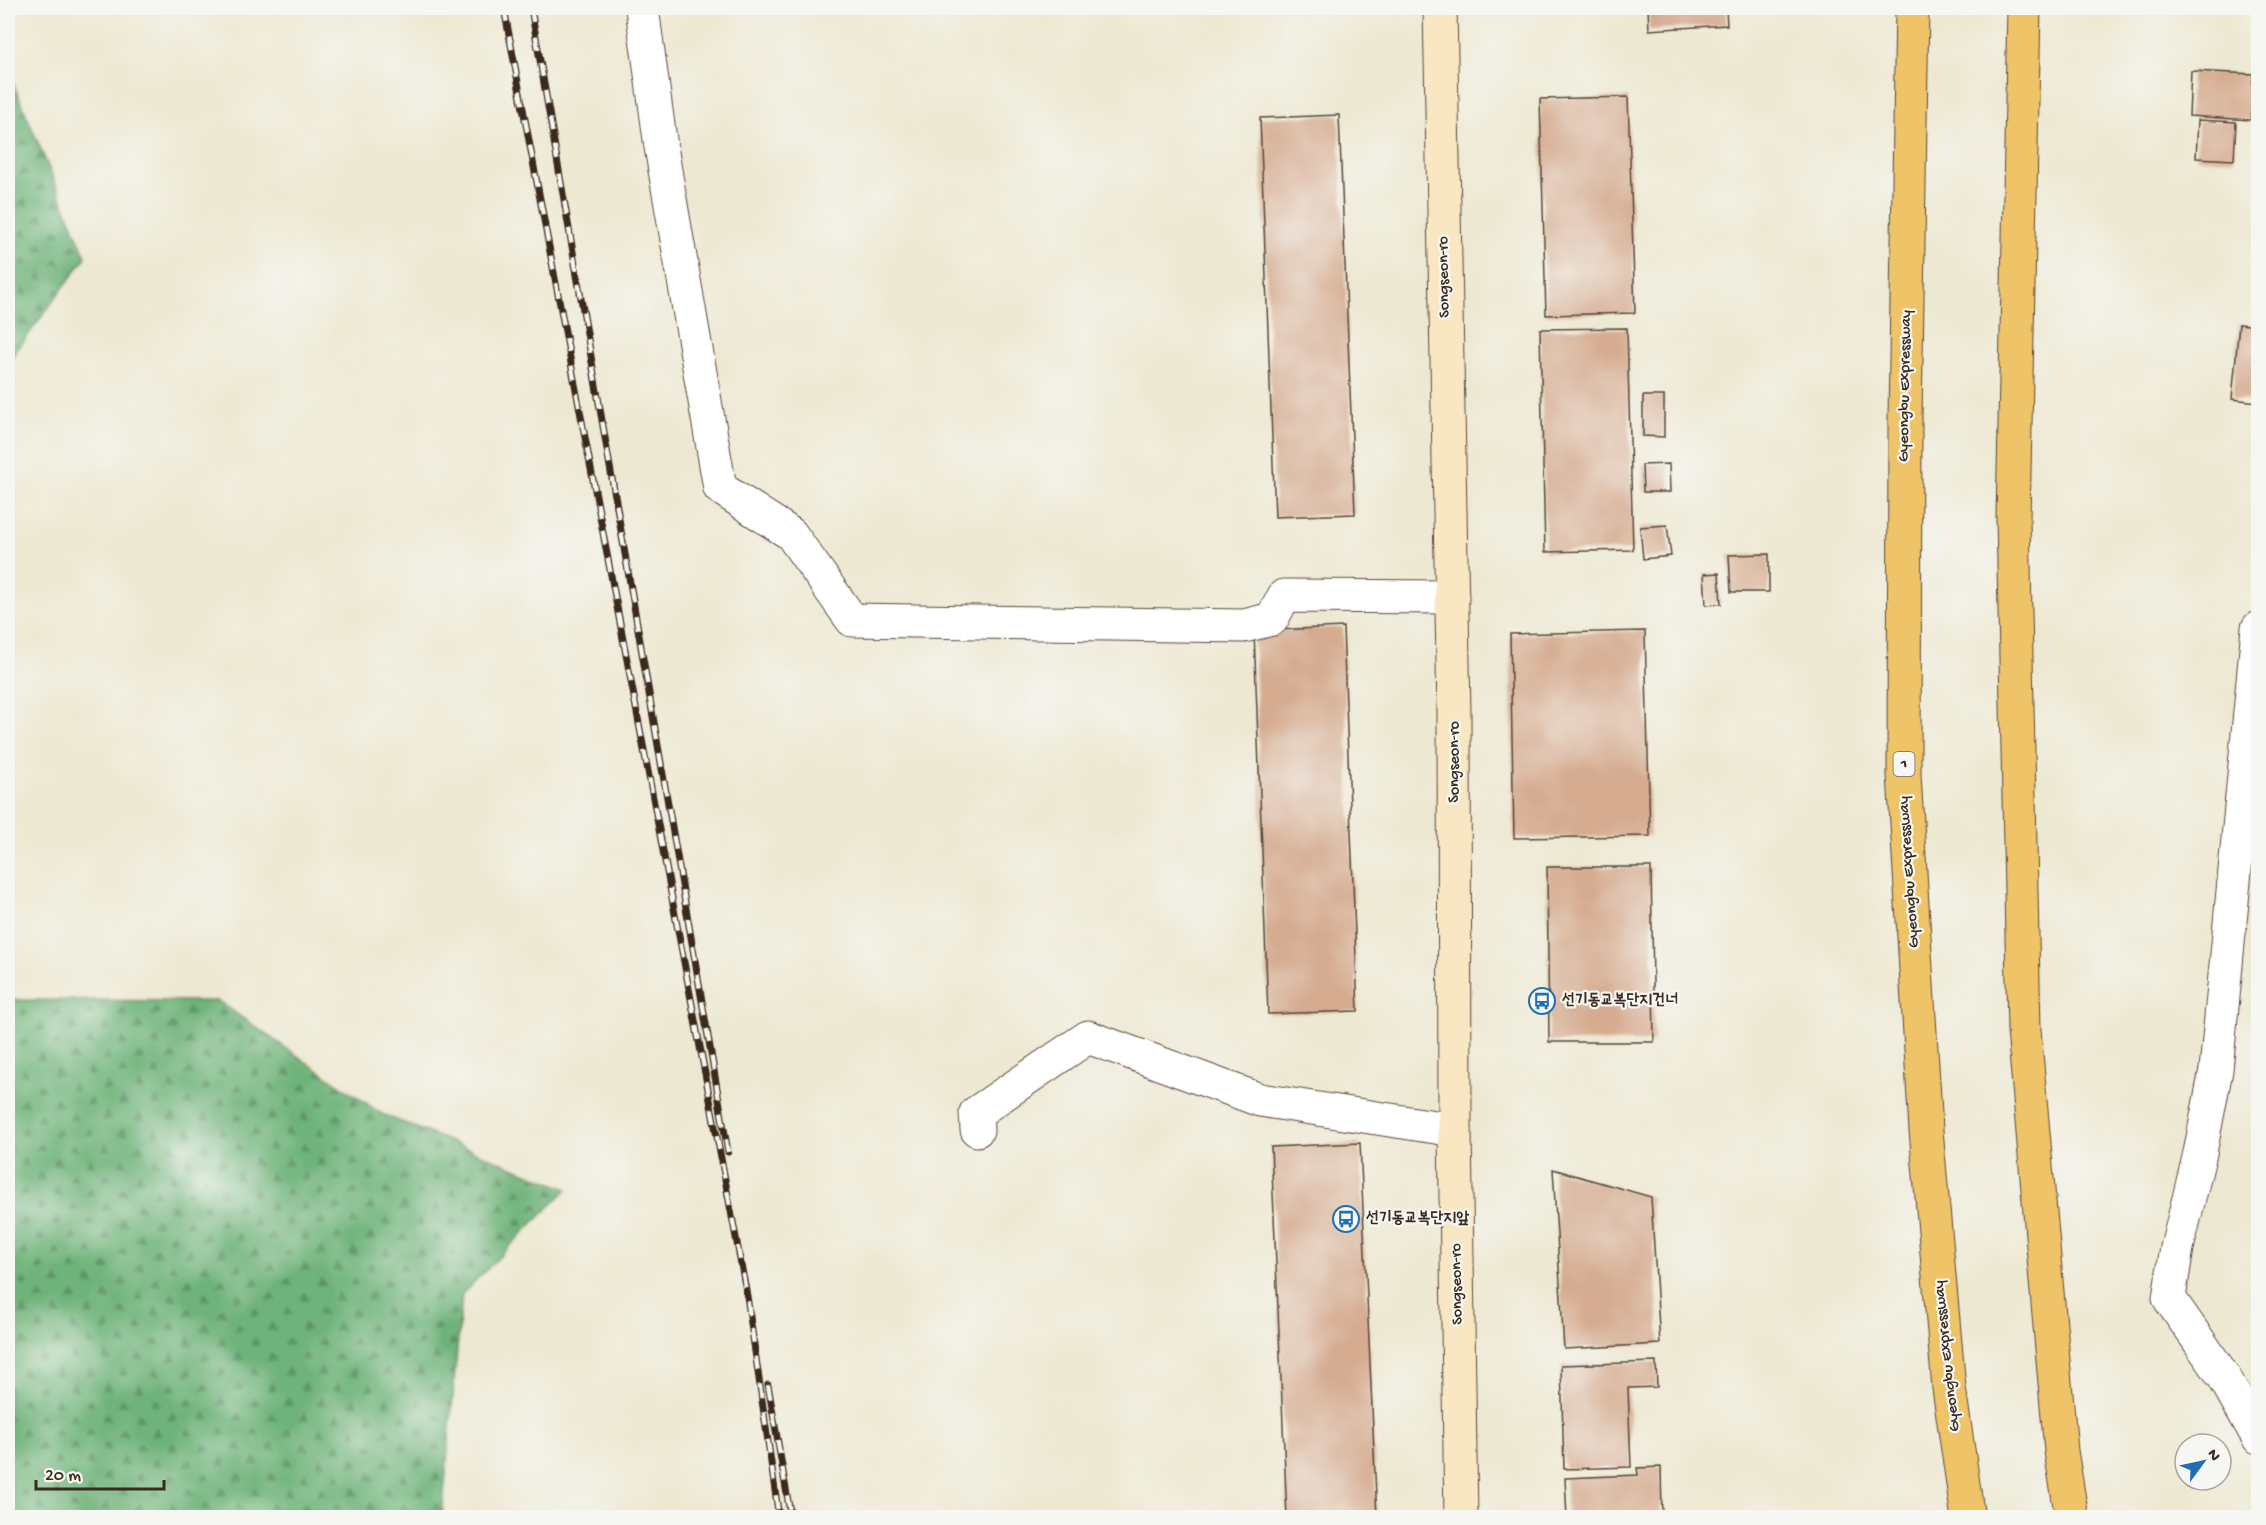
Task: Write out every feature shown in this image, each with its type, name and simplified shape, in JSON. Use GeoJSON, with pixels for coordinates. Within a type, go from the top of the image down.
{"type":"FeatureCollection","features":[{"type":"Feature","properties":{"kind":"highway","name":"Gyeongbu Expressway"},"geometry":{"type":"LineString","coordinates":[[1912,8],[1905,418],[1904,775],[1926,1130],[1949,1388],[1968,1518]]}},
{"type":"Feature","properties":{"kind":"highway"},"geometry":{"type":"LineString","coordinates":[[2024,8],[2013,518],[2024,1030],[2061,1451],[2072,1518]]}},
{"type":"Feature","properties":{"kind":"main road","name":"Songseon-ro"},"geometry":{"type":"LineString","coordinates":[[1440,8],[1454,712],[1455,1130],[1461,1518]]}},
{"type":"Feature","properties":{"kind":"street"},"geometry":{"type":"LineString","coordinates":[[642,8],[661,147],[720,488],[791,534],[852,620],[1244,626],[1272,619],[1284,596],[1452,597]]}},
{"type":"Feature","properties":{"kind":"street"},"geometry":{"type":"LineString","coordinates":[[2259,628],[2216,1070],[2200,1153],[2177,1248],[2169,1298],[2224,1377],[2259,1437]]}},
{"type":"Feature","properties":{"kind":"street"},"geometry":{"type":"LineString","coordinates":[[977,1130],[976,1113],[1088,1037],[1260,1101],[1455,1130]]}},
{"type":"Feature","properties":{"kind":"green space"},"geometry":{"type":"Polygon","coordinates":[[[8,83],[13,83],[86,257],[8,362],[8,83]]]}},
{"type":"Feature","properties":{"kind":"green space"},"geometry":{"type":"Polygon","coordinates":[[[8,1000],[218,1001],[382,1114],[567,1189],[462,1294],[442,1517],[8,1517],[8,1000]]]}},
{"type":"Feature","properties":{"kind":"building"},"geometry":{"type":"Polygon","coordinates":[[[1648,8],[1726,8],[1727,25],[1649,30],[1648,8]]]}},
{"type":"Feature","properties":{"kind":"building"},"geometry":{"type":"Polygon","coordinates":[[[2191,71],[2253,74],[2251,120],[2189,116],[2191,71]]]}},
{"type":"Feature","properties":{"kind":"building"},"geometry":{"type":"Polygon","coordinates":[[[1628,97],[1635,313],[1546,315],[1540,99],[1628,97]]]}},
{"type":"Feature","properties":{"kind":"building"},"geometry":{"type":"Polygon","coordinates":[[[1339,115],[1355,514],[1275,517],[1260,118],[1339,115]]]}},
{"type":"Feature","properties":{"kind":"building"},"geometry":{"type":"Polygon","coordinates":[[[2198,120],[2236,122],[2234,160],[2196,158],[2198,120]]]}},
{"type":"Feature","properties":{"kind":"building"},"geometry":{"type":"Polygon","coordinates":[[[2239,324],[2258,326],[2258,402],[2232,399],[2239,324]]]}},
{"type":"Feature","properties":{"kind":"building"},"geometry":{"type":"Polygon","coordinates":[[[1627,328],[1633,550],[1545,552],[1540,329],[1627,328]]]}},
{"type":"Feature","properties":{"kind":"building"},"geometry":{"type":"Polygon","coordinates":[[[1643,396],[1664,396],[1664,437],[1643,436],[1643,396]]]}},
{"type":"Feature","properties":{"kind":"building"},"geometry":{"type":"Polygon","coordinates":[[[1669,464],[1670,492],[1643,492],[1642,465],[1669,464]]]}},
{"type":"Feature","properties":{"kind":"building"},"geometry":{"type":"Polygon","coordinates":[[[1667,525],[1671,556],[1643,559],[1640,527],[1667,525]]]}},
{"type":"Feature","properties":{"kind":"building"},"geometry":{"type":"Polygon","coordinates":[[[1769,554],[1769,592],[1731,592],[1729,555],[1769,554]]]}},
{"type":"Feature","properties":{"kind":"building"},"geometry":{"type":"Polygon","coordinates":[[[1719,573],[1721,604],[1706,605],[1704,574],[1719,573]]]}},
{"type":"Feature","properties":{"kind":"building"},"geometry":{"type":"Polygon","coordinates":[[[1343,627],[1358,1011],[1268,1014],[1254,631],[1343,627]]]}},
{"type":"Feature","properties":{"kind":"building"},"geometry":{"type":"Polygon","coordinates":[[[1645,631],[1650,836],[1514,838],[1510,634],[1645,631]]]}},
{"type":"Feature","properties":{"kind":"building"},"geometry":{"type":"Polygon","coordinates":[[[1547,867],[1651,867],[1654,1042],[1549,1042],[1547,867]]]}},
{"type":"Feature","properties":{"kind":"building"},"geometry":{"type":"Polygon","coordinates":[[[1360,1143],[1377,1518],[1287,1518],[1271,1147],[1360,1143]]]}},
{"type":"Feature","properties":{"kind":"building"},"geometry":{"type":"Polygon","coordinates":[[[1553,1169],[1651,1197],[1660,1344],[1564,1349],[1553,1169]]]}},
{"type":"Feature","properties":{"kind":"building"},"geometry":{"type":"Polygon","coordinates":[[[1656,1362],[1657,1387],[1628,1388],[1631,1467],[1564,1469],[1561,1365],[1656,1362]]]}},
{"type":"Feature","properties":{"kind":"building"},"geometry":{"type":"Polygon","coordinates":[[[1661,1467],[1662,1518],[1567,1518],[1565,1478],[1638,1475],[1637,1468],[1661,1467]]]}},
{"type":"Feature","properties":{"kind":"railway"},"geometry":{"type":"LineString","coordinates":[[504,8],[747,1296],[779,1518]]}},
{"type":"Feature","properties":{"kind":"railway"},"geometry":{"type":"LineString","coordinates":[[531,8],[728,1152]]}},
{"type":"Feature","properties":{"kind":"railway"},"geometry":{"type":"LineString","coordinates":[[768,1385],[791,1518]]}},
{"type":"Feature","properties":{"kind":"place","name":"선기동교복단지건너"},"geometry":{"type":"Point","coordinates":[1542,1001]}},
{"type":"Feature","properties":{"kind":"place","name":"선기동교복단지앞"},"geometry":{"type":"Point","coordinates":[1346,1219]}}]}
